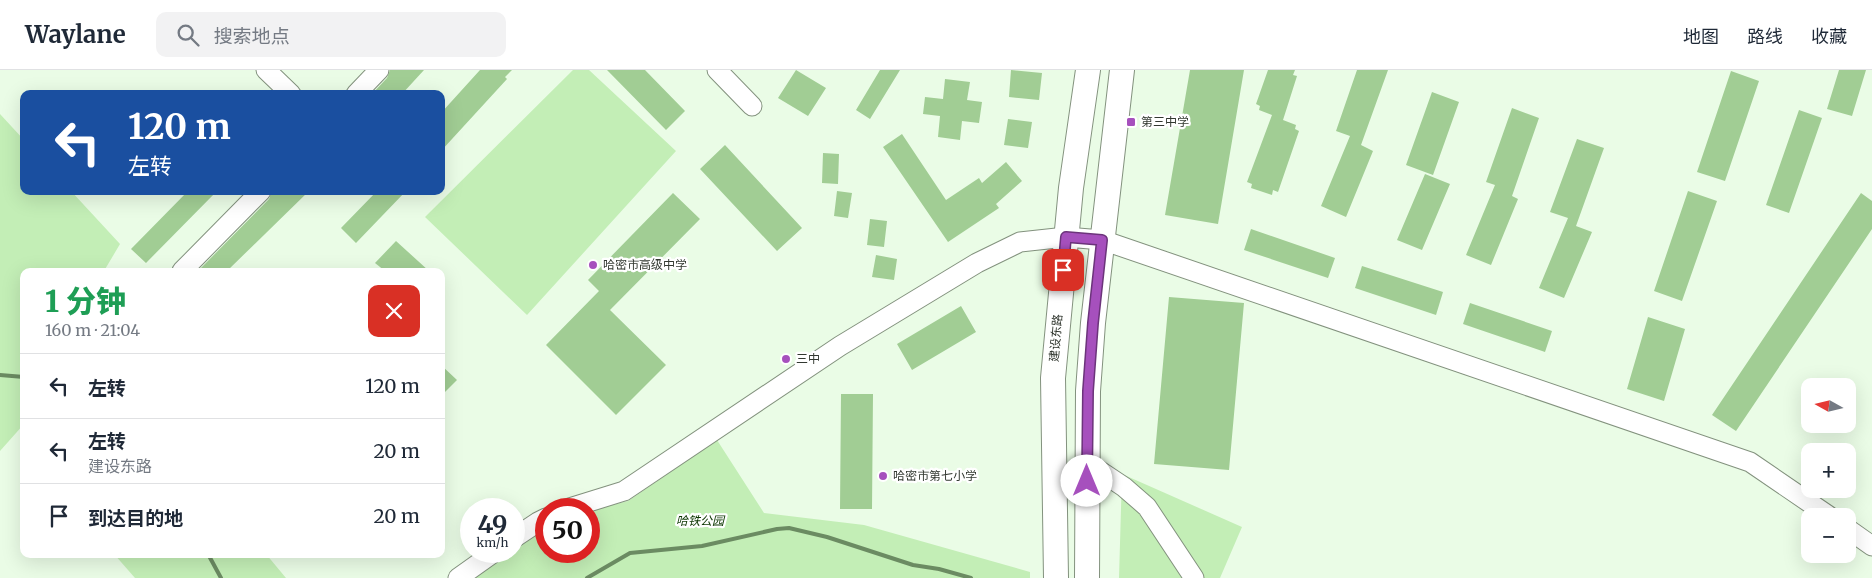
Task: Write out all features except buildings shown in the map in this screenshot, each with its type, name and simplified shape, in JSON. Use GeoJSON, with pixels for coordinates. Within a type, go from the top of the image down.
{"type":"FeatureCollection","features":[{"type":"Feature","properties":{"kind":"main road","name":"建设东路"},"geometry":{"type":"LineString","coordinates":[[1056,578],[1053,378],[1066,237],[1088,70]]}},
{"type":"Feature","properties":{"kind":"main road"},"geometry":{"type":"LineString","coordinates":[[1087,578],[1088,391],[1093,323],[1122,70]]}},
{"type":"Feature","properties":{"kind":"street"},"geometry":{"type":"LineString","coordinates":[[266,70],[287,90]]}},
{"type":"Feature","properties":{"kind":"street"},"geometry":{"type":"LineString","coordinates":[[360,90],[379,70]]}},
{"type":"Feature","properties":{"kind":"street"},"geometry":{"type":"LineString","coordinates":[[717,70],[752,106]]}},
{"type":"Feature","properties":{"kind":"street"},"geometry":{"type":"LineString","coordinates":[[185,268],[256,195]]}},
{"type":"Feature","properties":{"kind":"street"},"geometry":{"type":"LineString","coordinates":[[600,498],[624,491],[840,346],[977,262],[1020,242],[1066,237],[1102,240],[1750,462],[1816,508]]}},
{"type":"Feature","properties":{"kind":"street"},"geometry":{"type":"LineString","coordinates":[[1088,463],[1124,487],[1146,507],[1194,578]]}},
{"type":"Feature","properties":{"kind":"street"},"geometry":{"type":"LineString","coordinates":[[1856,535],[1872,546]]}},
{"type":"Feature","properties":{"kind":"street"},"geometry":{"type":"LineString","coordinates":[[458,578],[479,563]]}},
{"type":"Feature","properties":{"kind":"green space"},"geometry":{"type":"Polygon","coordinates":[[[573,70],[589,70],[676,151],[527,315],[425,217],[573,70]]]}},
{"type":"Feature","properties":{"kind":"green space"},"geometry":{"type":"Polygon","coordinates":[[[0,114],[20,136],[20,195],[75,195],[120,244],[106,268],[20,268],[20,428],[0,451],[0,114]]]}},
{"type":"Feature","properties":{"kind":"green space","name":"哈铁公园"},"geometry":{"type":"Polygon","coordinates":[[[717,440],[764,513],[864,525],[1030,572],[1030,578],[472,578],[493,563],[525,563],[525,541],[535,535],[535,563],[600,563],[600,508],[628,501],[717,440]]]}},
{"type":"Feature","properties":{"kind":"green space"},"geometry":{"type":"Polygon","coordinates":[[[1122,474],[1242,527],[1220,578],[1119,578],[1122,474]]]}},
{"type":"Feature","properties":{"kind":"green space"},"geometry":{"type":"Polygon","coordinates":[[[118,558],[269,558],[286,578],[135,578],[118,558]]]}},
{"type":"Feature","properties":{"kind":"waterway"},"geometry":{"type":"LineString","coordinates":[[0,375],[20,377]]}},
{"type":"Feature","properties":{"kind":"waterway"},"geometry":{"type":"LineString","coordinates":[[587,578],[630,553],[702,546],[789,528],[827,537],[913,565],[939,569],[971,578]]}},
{"type":"Feature","properties":{"kind":"waterway"},"geometry":{"type":"LineString","coordinates":[[210,558],[221,578]]}},
{"type":"Feature","properties":{"kind":"place","name":"第三中学"},"geometry":{"type":"Point","coordinates":[1131,122]}},
{"type":"Feature","properties":{"kind":"place","name":"哈密市高级中学"},"geometry":{"type":"Point","coordinates":[593,265]}},
{"type":"Feature","properties":{"kind":"place","name":"三中"},"geometry":{"type":"Point","coordinates":[786,359]}},
{"type":"Feature","properties":{"kind":"place","name":"哈密市第七小学"},"geometry":{"type":"Point","coordinates":[883,476]}},
{"type":"Feature","properties":{"kind":"route"},"geometry":{"type":"LineString","coordinates":[[1063,270],[1066,237],[1102,240],[1088,391],[1087,481]]}}]}
